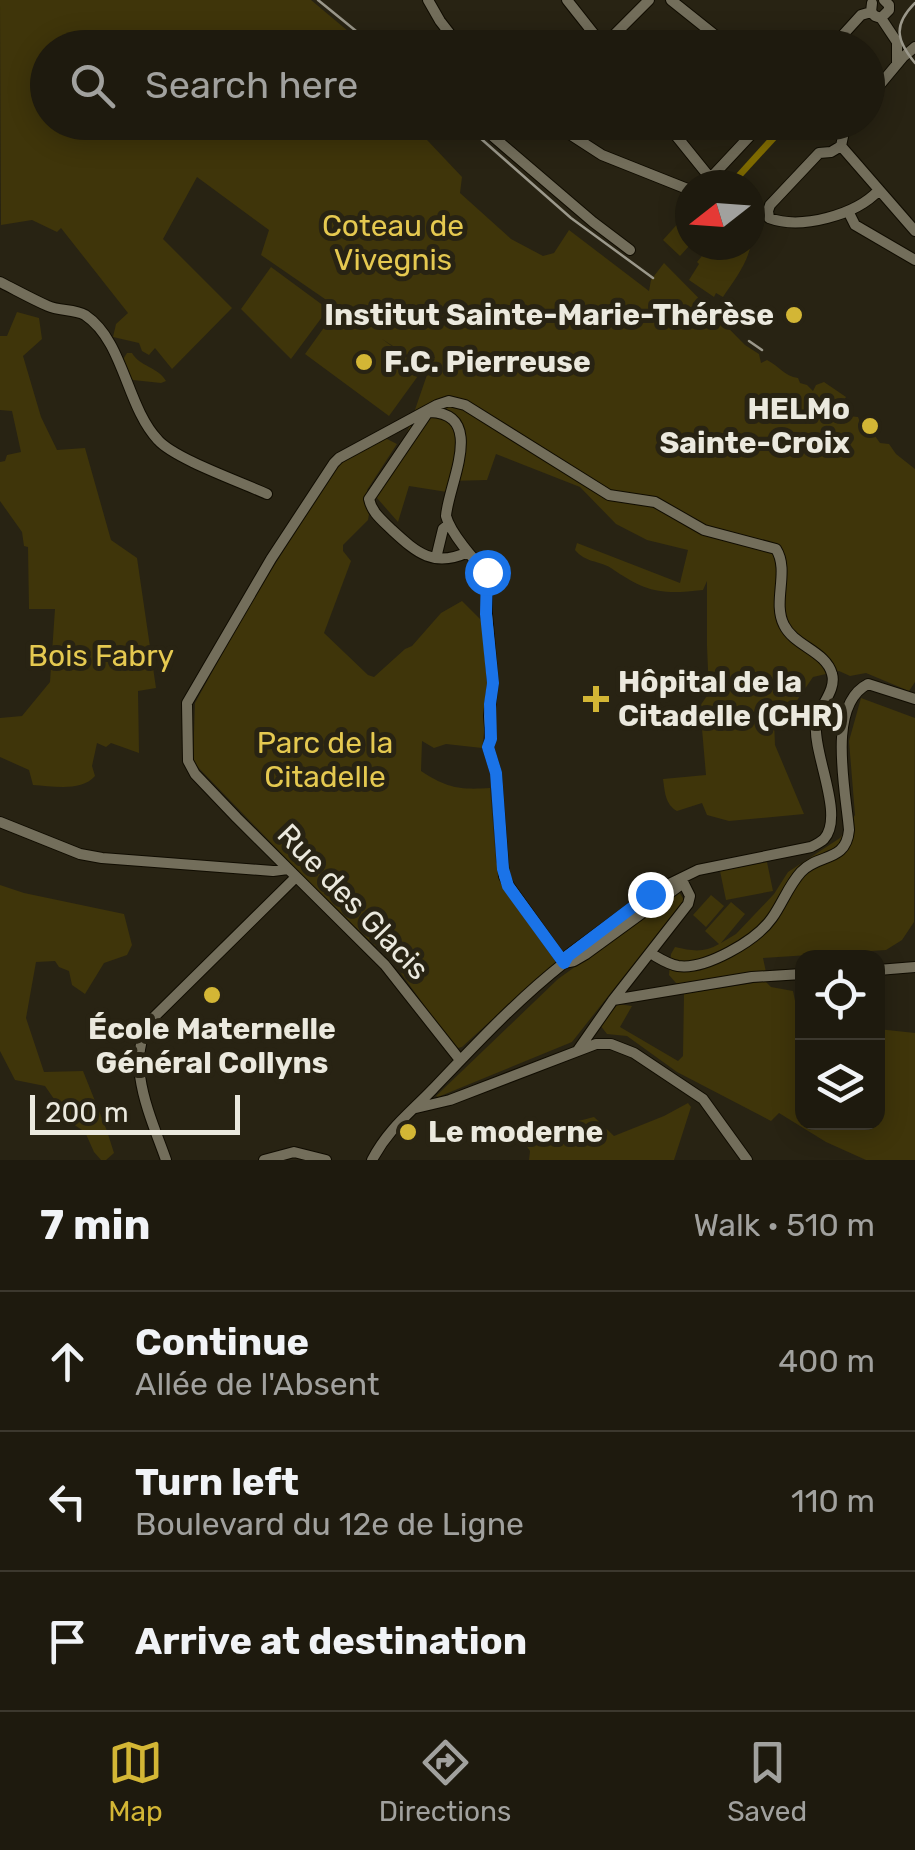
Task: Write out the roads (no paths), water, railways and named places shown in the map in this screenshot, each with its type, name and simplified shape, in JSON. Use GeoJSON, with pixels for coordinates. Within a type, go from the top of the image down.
{"type":"FeatureCollection","features":[{"type":"Feature","properties":{"kind":"street"},"geometry":{"type":"LineString","coordinates":[[428,0],[447,30]]}},
{"type":"Feature","properties":{"kind":"street"},"geometry":{"type":"LineString","coordinates":[[567,0],[590,30]]}},
{"type":"Feature","properties":{"kind":"street"},"geometry":{"type":"LineString","coordinates":[[620,30],[649,0]]}},
{"type":"Feature","properties":{"kind":"street"},"geometry":{"type":"LineString","coordinates":[[671,0],[708,30]]}},
{"type":"Feature","properties":{"kind":"street"},"geometry":{"type":"LineString","coordinates":[[873,6],[888,12],[888,1]]}},
{"type":"Feature","properties":{"kind":"street"},"geometry":{"type":"LineString","coordinates":[[847,30],[873,6]]}},
{"type":"Feature","properties":{"kind":"street"},"geometry":{"type":"LineString","coordinates":[[873,6],[897,42],[896,64]]}},
{"type":"Feature","properties":{"kind":"street"},"geometry":{"type":"LineString","coordinates":[[885,77],[915,47]]}},
{"type":"Feature","properties":{"kind":"street"},"geometry":{"type":"LineString","coordinates":[[497,140],[630,250]]}},
{"type":"Feature","properties":{"kind":"street"},"geometry":{"type":"LineString","coordinates":[[579,140],[602,155],[675,184]]}},
{"type":"Feature","properties":{"kind":"street"},"geometry":{"type":"LineString","coordinates":[[677,140],[698,170]]}},
{"type":"Feature","properties":{"kind":"street"},"geometry":{"type":"LineString","coordinates":[[718,170],[746,140]]}},
{"type":"Feature","properties":{"kind":"street"},"geometry":{"type":"LineString","coordinates":[[842,140],[841,146],[831,152],[819,153],[770,206],[768,214],[772,220],[818,220],[848,211],[879,190]]}},
{"type":"Feature","properties":{"kind":"street"},"geometry":{"type":"LineString","coordinates":[[841,146],[915,230]]}},
{"type":"Feature","properties":{"kind":"street"},"geometry":{"type":"LineString","coordinates":[[848,211],[855,225],[915,260]]}},
{"type":"Feature","properties":{"kind":"street"},"geometry":{"type":"LineString","coordinates":[[0,282],[52,308],[82,313],[111,348],[144,421],[161,444],[267,494]]}},
{"type":"Feature","properties":{"kind":"street"},"geometry":{"type":"LineString","coordinates":[[372,1160],[392,1128],[512,1007],[564,963],[586,954],[698,870],[810,847],[824,840],[830,826],[830,806],[815,729],[820,708],[834,682],[833,675],[824,661],[784,626],[780,610],[781,560],[776,549],[704,530],[655,502],[609,495],[465,404],[449,402],[428,412],[369,498],[378,516],[419,554],[450,560],[468,552]]}},
{"type":"Feature","properties":{"kind":"street"},"geometry":{"type":"LineString","coordinates":[[428,412],[441,412],[458,426],[462,440],[446,508],[448,525],[487,572],[486,614],[493,692],[488,747],[496,773],[504,876],[564,963]]}},
{"type":"Feature","properties":{"kind":"street","name":"Rue des Glacis"},"geometry":{"type":"LineString","coordinates":[[428,412],[338,458],[264,570],[187,702],[188,761],[190,769],[385,965],[460,1060]]}},
{"type":"Feature","properties":{"kind":"street"},"geometry":{"type":"LineString","coordinates":[[385,435],[397,438],[402,450]]}},
{"type":"Feature","properties":{"kind":"street"},"geometry":{"type":"LineString","coordinates":[[436,558],[448,525]]}},
{"type":"Feature","properties":{"kind":"street"},"geometry":{"type":"LineString","coordinates":[[650,952],[671,964],[693,966],[745,942],[764,928],[800,872],[846,844],[850,830],[842,736],[847,708],[859,688],[868,684],[915,699]]}},
{"type":"Feature","properties":{"kind":"street"},"geometry":{"type":"LineString","coordinates":[[0,822],[92,856],[292,873]]}},
{"type":"Feature","properties":{"kind":"street"},"geometry":{"type":"LineString","coordinates":[[166,1160],[140,1075],[140,1041],[175,996],[292,873]]}},
{"type":"Feature","properties":{"kind":"street"},"geometry":{"type":"LineString","coordinates":[[578,1050],[688,904],[690,896],[683,880]]}},
{"type":"Feature","properties":{"kind":"street"},"geometry":{"type":"LineString","coordinates":[[885,969],[915,967]]}},
{"type":"Feature","properties":{"kind":"street"},"geometry":{"type":"LineString","coordinates":[[613,1000],[752,977],[795,974]]}},
{"type":"Feature","properties":{"kind":"street"},"geometry":{"type":"LineString","coordinates":[[415,1108],[450,1100],[596,1044],[610,1044],[634,1053],[702,1099],[747,1160]]}},
{"type":"Feature","properties":{"kind":"street"},"geometry":{"type":"LineString","coordinates":[[264,1160],[294,1152],[326,1160]]}},
{"type":"Feature","properties":{"kind":"tram line"},"geometry":{"type":"LineString","coordinates":[[915,3],[900,26],[901,40],[915,63]]}},
{"type":"Feature","properties":{"kind":"railway"},"geometry":{"type":"LineString","coordinates":[[318,0],[355,30]]}},
{"type":"Feature","properties":{"kind":"railway"},"geometry":{"type":"LineString","coordinates":[[482,140],[571,218],[653,278]]}},
{"type":"Feature","properties":{"kind":"railway"},"geometry":{"type":"LineString","coordinates":[[749,341],[762,350]]}},
{"type":"Feature","properties":{"kind":"place","name":"Institut Sainte-Marie-Thérèse"},"geometry":{"type":"Point","coordinates":[794,315]}},
{"type":"Feature","properties":{"kind":"place","name":"F.C. Pierreuse"},"geometry":{"type":"Point","coordinates":[364,362]}},
{"type":"Feature","properties":{"kind":"place","name":"HELMo Sainte-Croix"},"geometry":{"type":"Point","coordinates":[870,426]}},
{"type":"Feature","properties":{"kind":"place","name":"Hôpital de la Citadelle (CHR)"},"geometry":{"type":"Point","coordinates":[596,699]}},
{"type":"Feature","properties":{"kind":"place","name":"École Maternelle Général Collyns"},"geometry":{"type":"Point","coordinates":[212,995]}},
{"type":"Feature","properties":{"kind":"place","name":"Le moderne"},"geometry":{"type":"Point","coordinates":[408,1132]}},
{"type":"Feature","properties":{"kind":"park label","name":"Coteau de Vivegnis"},"geometry":{"type":"Point","coordinates":[393,243]}},
{"type":"Feature","properties":{"kind":"park label","name":"Bois Fabry"},"geometry":{"type":"Point","coordinates":[101,656]}},
{"type":"Feature","properties":{"kind":"park label","name":"Parc de la Citadelle"},"geometry":{"type":"Point","coordinates":[325,760]}}]}
